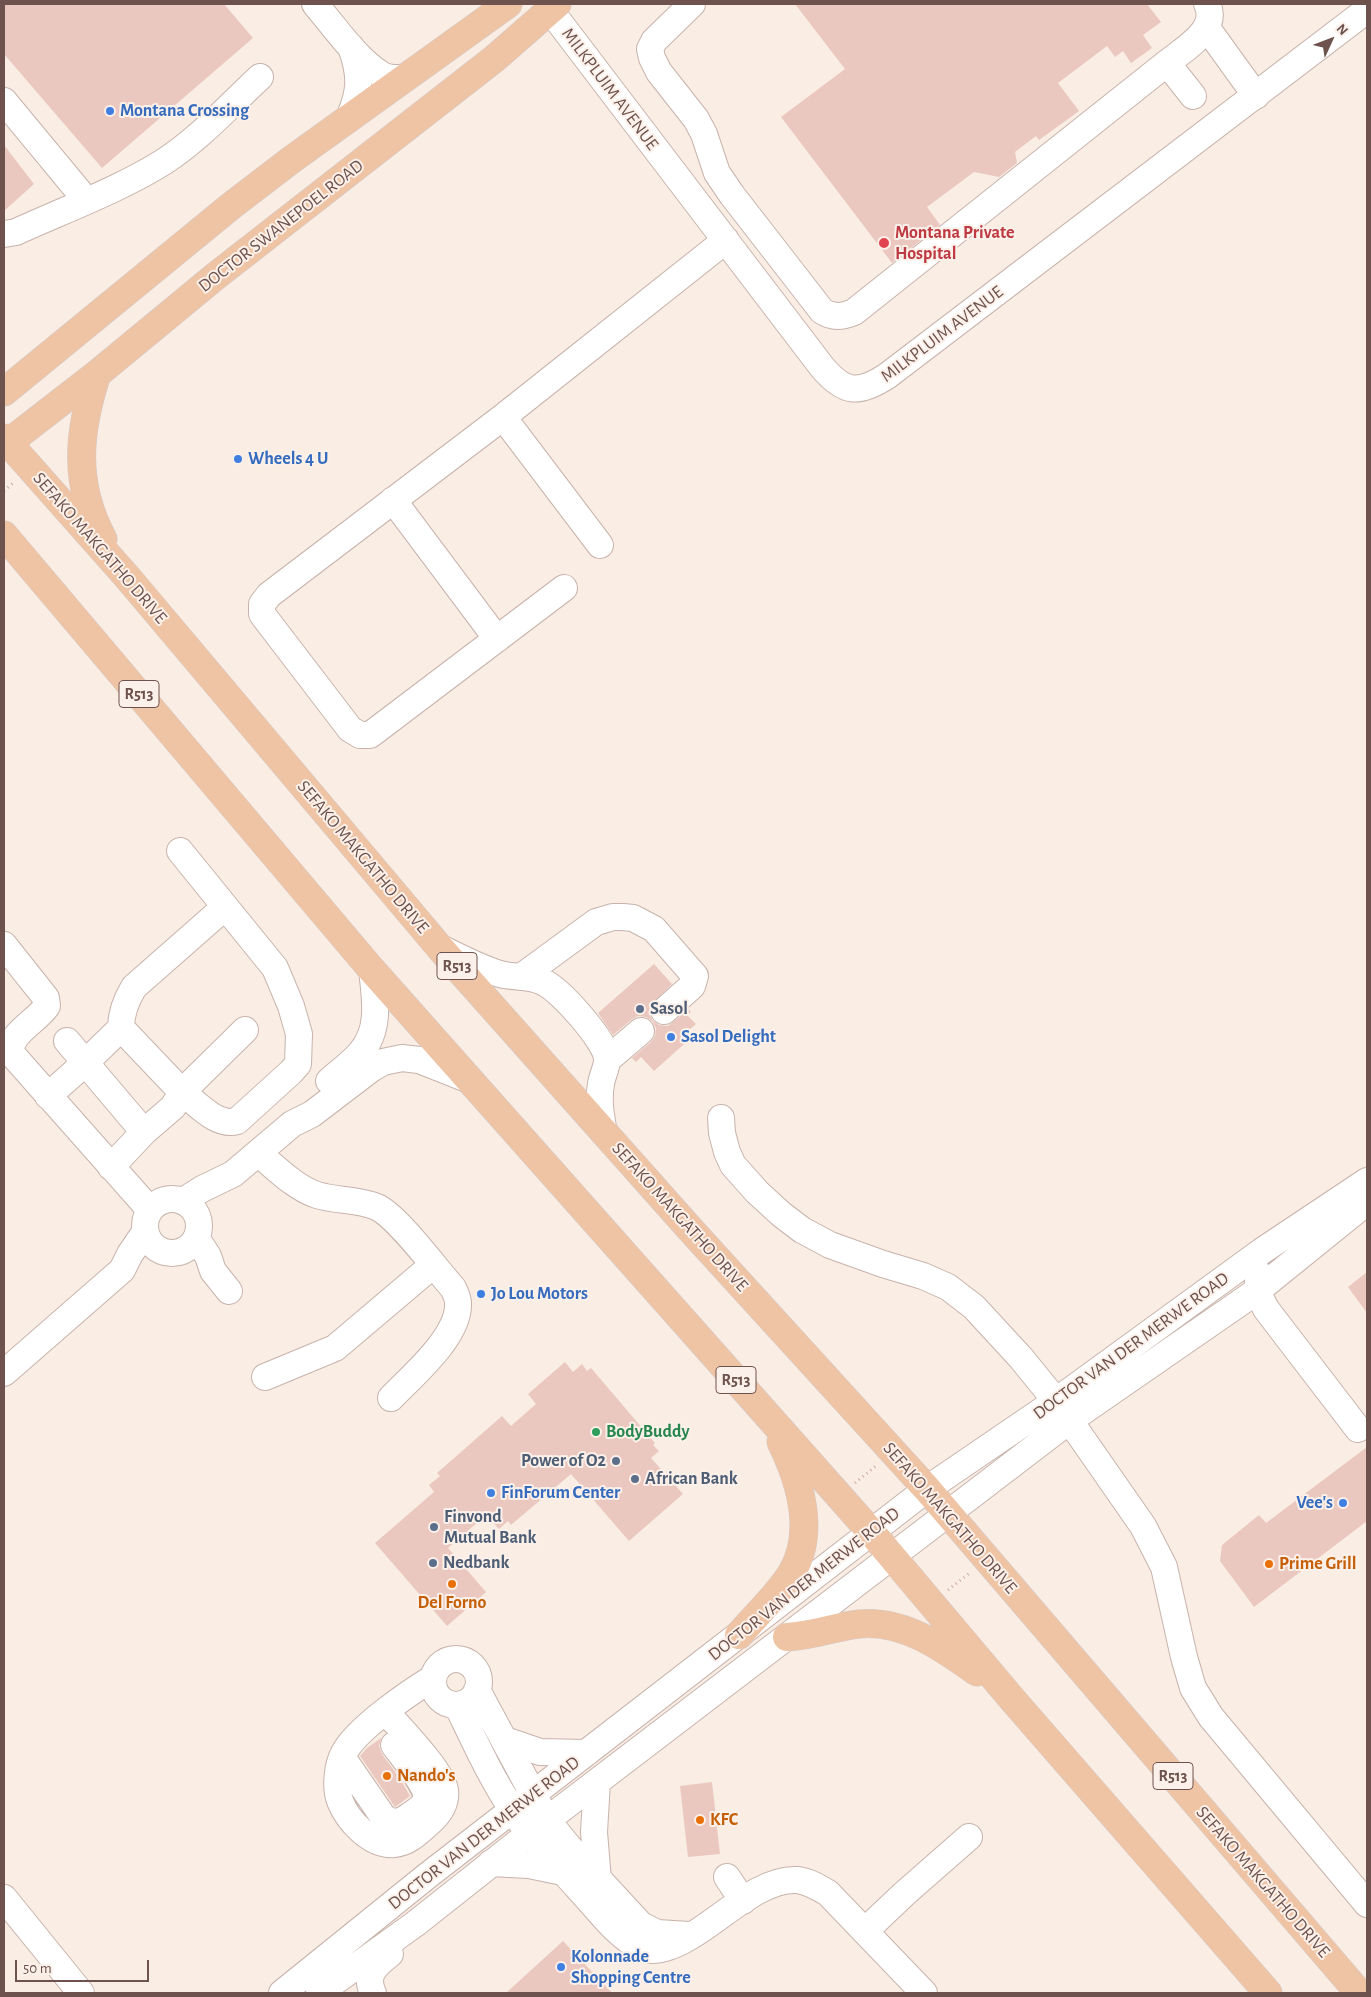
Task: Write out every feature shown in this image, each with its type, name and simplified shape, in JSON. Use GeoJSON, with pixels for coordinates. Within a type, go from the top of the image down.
{"type":"FeatureCollection","features":[{"type":"Feature","properties":{"kind":"main road"},"geometry":{"type":"LineString","coordinates":[[4,392],[269,177],[508,4]]}},
{"type":"Feature","properties":{"kind":"main road"},"geometry":{"type":"LineString","coordinates":[[269,177],[307,160],[406,94],[546,5]]}},
{"type":"Feature","properties":{"kind":"main road","name":"DOCTOR SWANEPOEL ROAD"},"geometry":{"type":"LineString","coordinates":[[5,442],[97,374],[217,275],[494,59],[546,5]]}},
{"type":"Feature","properties":{"kind":"main road"},"geometry":{"type":"LineString","coordinates":[[97,374],[87,404],[82,440],[84,488],[96,525],[128,578]]}},
{"type":"Feature","properties":{"kind":"main road","name":"SEFAKO MAKGATHO DRIVE"},"geometry":{"type":"LineString","coordinates":[[5,442],[128,578],[440,948],[604,1133],[927,1489],[1358,1993]]}},
{"type":"Feature","properties":{"kind":"main road","name":"R513"},"geometry":{"type":"LineString","coordinates":[[4,535],[372,970],[840,1496],[1012,1699],[1264,1990]]}},
{"type":"Feature","properties":{"kind":"main road"},"geometry":{"type":"LineString","coordinates":[[4,556],[71,614]]}},
{"type":"Feature","properties":{"kind":"main road"},"geometry":{"type":"LineString","coordinates":[[739,1635],[788,1578],[798,1560],[802,1546],[803,1514],[796,1479],[771,1419]]}},
{"type":"Feature","properties":{"kind":"main road"},"geometry":{"type":"LineString","coordinates":[[787,1637],[805,1636],[836,1628],[866,1624],[902,1629],[943,1648],[1012,1699]]}},
{"type":"Feature","properties":{"kind":"street"},"geometry":{"type":"LineString","coordinates":[[315,4],[350,46],[382,75],[390,78],[405,78]]}},
{"type":"Feature","properties":{"kind":"street"},"geometry":{"type":"LineString","coordinates":[[692,4],[654,41],[650,49],[655,66],[696,119],[704,134],[717,173],[732,195],[822,312],[829,316],[838,317],[854,312],[1167,63],[1204,23],[1252,99]]}},
{"type":"Feature","properties":{"kind":"street","name":"MILKPLUIM AVENUE"},"geometry":{"type":"LineString","coordinates":[[546,5],[833,380],[844,387],[854,390],[864,388],[887,376],[1367,10]]}},
{"type":"Feature","properties":{"kind":"street"},"geometry":{"type":"LineString","coordinates":[[349,118],[357,100],[359,83],[357,64],[350,46]]}},
{"type":"Feature","properties":{"kind":"street"},"geometry":{"type":"LineString","coordinates":[[1167,63],[1193,96]]}},
{"type":"Feature","properties":{"kind":"street"},"geometry":{"type":"LineString","coordinates":[[4,234],[16,232],[128,182],[166,160],[198,135],[260,77]]}},
{"type":"Feature","properties":{"kind":"street"},"geometry":{"type":"LineString","coordinates":[[4,100],[86,200]]}},
{"type":"Feature","properties":{"kind":"street"},"geometry":{"type":"LineString","coordinates":[[564,588],[370,735],[360,735],[350,729],[262,614],[262,604],[269,595],[503,417],[726,240]]}},
{"type":"Feature","properties":{"kind":"street"},"geometry":{"type":"LineString","coordinates":[[503,417],[600,545]]}},
{"type":"Feature","properties":{"kind":"street"},"geometry":{"type":"LineString","coordinates":[[393,500],[497,639]]}},
{"type":"Feature","properties":{"kind":"street"},"geometry":{"type":"LineString","coordinates":[[180,851],[275,968],[291,1006],[299,1034],[298,1064],[292,1072],[237,1121],[228,1124],[218,1120],[182,1092],[121,1028],[121,1018],[125,1002],[134,987],[225,907]]}},
{"type":"Feature","properties":{"kind":"street"},"geometry":{"type":"LineString","coordinates":[[521,977],[596,922],[613,917],[633,918],[654,929],[695,976],[692,986],[664,1011]]}},
{"type":"Feature","properties":{"kind":"street"},"geometry":{"type":"LineString","coordinates":[[4,945],[46,998],[47,1006],[40,1016],[14,1038],[10,1045],[11,1053],[111,1167],[148,1221],[151,1244],[185,1232]]}},
{"type":"Feature","properties":{"kind":"street"},"geometry":{"type":"LineString","coordinates":[[440,948],[502,975],[538,980],[556,990],[596,1034],[604,1046],[607,1060],[602,1075],[600,1094],[604,1133]]}},
{"type":"Feature","properties":{"kind":"street"},"geometry":{"type":"LineString","coordinates":[[292,1124],[304,1105],[362,1052],[371,1037],[376,1012],[372,970]]}},
{"type":"Feature","properties":{"kind":"street"},"geometry":{"type":"LineString","coordinates":[[48,1096],[121,1028]]}},
{"type":"Feature","properties":{"kind":"street"},"geometry":{"type":"LineString","coordinates":[[111,1167],[144,1132],[174,1107],[182,1092],[245,1030]]}},
{"type":"Feature","properties":{"kind":"street"},"geometry":{"type":"LineString","coordinates":[[607,1060],[641,1031]]}},
{"type":"Feature","properties":{"kind":"street"},"geometry":{"type":"LineString","coordinates":[[67,1041],[144,1132]]}},
{"type":"Feature","properties":{"kind":"street"},"geometry":{"type":"LineString","coordinates":[[7,1363],[122,1270],[140,1264],[185,1232],[202,1189],[233,1174],[292,1124],[312,1114],[371,1069],[389,1060],[408,1058],[467,1079]]}},
{"type":"Feature","properties":{"kind":"street"},"geometry":{"type":"LineString","coordinates":[[721,1118],[722,1133],[733,1165],[781,1214],[802,1230],[830,1245],[923,1276],[948,1287],[974,1307],[1021,1358],[1062,1411],[1143,1526],[1164,1567],[1184,1658],[1193,1688],[1211,1717],[1367,1904]]}},
{"type":"Feature","properties":{"kind":"street"},"geometry":{"type":"LineString","coordinates":[[258,1153],[291,1180],[316,1195],[378,1207],[392,1217],[453,1288],[459,1302],[454,1322],[446,1341],[391,1398]]}},
{"type":"Feature","properties":{"kind":"street","name":"DOCTOR VAN DER MERWE ROAD"},"geometry":{"type":"LineString","coordinates":[[319,1993],[415,1924],[538,1826],[948,1514],[1062,1411],[1262,1251],[1367,1181]]}},
{"type":"Feature","properties":{"kind":"street"},"geometry":{"type":"LineString","coordinates":[[122,1270],[161,1201],[176,1199],[185,1232],[208,1256],[212,1271],[229,1291]]}},
{"type":"Feature","properties":{"kind":"street","name":"DOCTOR VAN DER MERWE ROAD"},"geometry":{"type":"LineString","coordinates":[[282,1993],[427,1876],[927,1489],[1062,1411],[1257,1291],[1367,1202]]}},
{"type":"Feature","properties":{"kind":"street"},"geometry":{"type":"LineString","coordinates":[[1262,1251],[1257,1291],[1266,1309],[1358,1429]]}},
{"type":"Feature","properties":{"kind":"street"},"geometry":{"type":"LineString","coordinates":[[266,1377],[335,1348],[433,1265]]}},
{"type":"Feature","properties":{"kind":"street"},"geometry":{"type":"LineString","coordinates":[[385,1713],[442,1781],[445,1791],[444,1802],[432,1820],[406,1841],[393,1844],[378,1842],[366,1834],[350,1818],[340,1801],[337,1783],[342,1757],[350,1743],[385,1713],[413,1708],[452,1693]]}},
{"type":"Feature","properties":{"kind":"street"},"geometry":{"type":"LineString","coordinates":[[452,1693],[505,1740],[533,1794],[538,1826],[563,1872],[604,1917],[635,1944],[649,1950],[662,1950],[695,1935],[743,1901],[772,1884],[784,1880],[799,1880],[811,1883],[828,1893],[924,1993]]}},
{"type":"Feature","properties":{"kind":"street"},"geometry":{"type":"LineString","coordinates":[[452,1693],[490,1773],[512,1810],[569,1847],[641,1925],[657,1934],[695,1935]]}},
{"type":"Feature","properties":{"kind":"street"},"geometry":{"type":"LineString","coordinates":[[505,1740],[540,1752],[586,1753]]}},
{"type":"Feature","properties":{"kind":"street"},"geometry":{"type":"LineString","coordinates":[[597,1782],[594,1832],[598,1880]]}},
{"type":"Feature","properties":{"kind":"street"},"geometry":{"type":"LineString","coordinates":[[865,1931],[969,1837]]}},
{"type":"Feature","properties":{"kind":"street"},"geometry":{"type":"LineString","coordinates":[[491,1863],[529,1865],[563,1872]]}},
{"type":"Feature","properties":{"kind":"street"},"geometry":{"type":"LineString","coordinates":[[727,1877],[743,1901]]}},
{"type":"Feature","properties":{"kind":"street"},"geometry":{"type":"LineString","coordinates":[[4,1898],[81,1993]]}},
{"type":"Feature","properties":{"kind":"street"},"geometry":{"type":"LineString","coordinates":[[373,1993],[369,1980],[374,1968],[410,1937],[415,1924]]}},
{"type":"Feature","properties":{"kind":"path"},"geometry":{"type":"LineString","coordinates":[[840,1496],[893,1452]]}},
{"type":"Feature","properties":{"kind":"path"},"geometry":{"type":"LineString","coordinates":[[932,1604],[987,1559]]}},
{"type":"Feature","properties":{"kind":"building","name":"Montana Crossing"},"geometry":{"type":"Polygon","coordinates":[[[4,4],[224,4],[253,38],[102,168],[4,54],[4,4]]]}},
{"type":"Feature","properties":{"kind":"building"},"geometry":{"type":"Polygon","coordinates":[[[795,4],[1147,4],[1161,22],[1143,35],[1152,48],[1131,63],[1123,51],[1115,57],[1107,46],[1058,83],[1079,111],[1039,140],[1036,136],[1015,152],[1017,163],[999,177],[974,172],[927,207],[940,225],[892,263],[781,117],[845,69],[795,4]]]}},
{"type":"Feature","properties":{"kind":"building"},"geometry":{"type":"Polygon","coordinates":[[[4,145],[34,184],[4,211],[4,145]]]}},
{"type":"Feature","properties":{"kind":"building"},"geometry":{"type":"Polygon","coordinates":[[[654,964],[672,984],[650,1006],[649,1014],[653,1021],[659,1025],[668,1026],[689,1009],[691,1012],[687,1015],[696,1024],[689,1030],[693,1036],[654,1071],[641,1057],[636,1062],[632,1058],[651,1042],[655,1036],[656,1028],[652,1021],[646,1017],[638,1016],[613,1035],[598,1013],[654,964]]]}},
{"type":"Feature","properties":{"kind":"building"},"geometry":{"type":"Polygon","coordinates":[[[1367,1272],[1367,1313],[1348,1287],[1367,1272]]]}},
{"type":"Feature","properties":{"kind":"building","name":"FinForum Center"},"geometry":{"type":"Polygon","coordinates":[[[565,1362],[573,1372],[582,1364],[587,1371],[591,1368],[655,1443],[653,1445],[659,1451],[651,1458],[683,1494],[629,1541],[571,1474],[511,1525],[508,1521],[499,1529],[486,1515],[448,1548],[486,1592],[447,1626],[375,1543],[434,1492],[429,1485],[440,1476],[437,1473],[502,1416],[511,1426],[536,1404],[528,1394],[565,1362]]]}},
{"type":"Feature","properties":{"kind":"building"},"geometry":{"type":"Polygon","coordinates":[[[1367,1447],[1367,1521],[1254,1607],[1220,1561],[1222,1545],[1259,1515],[1266,1523],[1367,1447]]]}},
{"type":"Feature","properties":{"kind":"building"},"geometry":{"type":"Polygon","coordinates":[[[381,1738],[379,1746],[382,1754],[410,1796],[395,1807],[360,1756],[367,1748],[381,1738]]]}},
{"type":"Feature","properties":{"kind":"building","name":"KFC"},"geometry":{"type":"Polygon","coordinates":[[[712,1782],[720,1854],[688,1857],[680,1786],[712,1782]]]}},
{"type":"Feature","properties":{"kind":"building","name":"Kolonnade Shopping Centre"},"geometry":{"type":"Polygon","coordinates":[[[563,1941],[612,1993],[506,1993],[563,1941]]]}},
{"type":"Feature","properties":{"kind":"place","name":"Montana Crossing"},"geometry":{"type":"Point","coordinates":[110,111]}},
{"type":"Feature","properties":{"kind":"place","name":"Montana Private Hospital"},"geometry":{"type":"Point","coordinates":[884,243]}},
{"type":"Feature","properties":{"kind":"place","name":"Wheels 4 U"},"geometry":{"type":"Point","coordinates":[238,459]}},
{"type":"Feature","properties":{"kind":"place","name":"Sasol"},"geometry":{"type":"Point","coordinates":[640,1009]}},
{"type":"Feature","properties":{"kind":"place","name":"Sasol Delight"},"geometry":{"type":"Point","coordinates":[671,1037]}},
{"type":"Feature","properties":{"kind":"place","name":"Jo Lou Motors"},"geometry":{"type":"Point","coordinates":[481,1294]}},
{"type":"Feature","properties":{"kind":"place","name":"BodyBuddy"},"geometry":{"type":"Point","coordinates":[596,1432]}},
{"type":"Feature","properties":{"kind":"place","name":"Power of O2"},"geometry":{"type":"Point","coordinates":[616,1461]}},
{"type":"Feature","properties":{"kind":"place","name":"African Bank"},"geometry":{"type":"Point","coordinates":[635,1479]}},
{"type":"Feature","properties":{"kind":"place","name":"FinForum Center"},"geometry":{"type":"Point","coordinates":[491,1493]}},
{"type":"Feature","properties":{"kind":"place","name":"Vee's"},"geometry":{"type":"Point","coordinates":[1343,1503]}},
{"type":"Feature","properties":{"kind":"place","name":"Finvond Mutual Bank"},"geometry":{"type":"Point","coordinates":[434,1527]}},
{"type":"Feature","properties":{"kind":"place","name":"Nedbank"},"geometry":{"type":"Point","coordinates":[433,1563]}},
{"type":"Feature","properties":{"kind":"place","name":"Prime Grill"},"geometry":{"type":"Point","coordinates":[1269,1564]}},
{"type":"Feature","properties":{"kind":"place","name":"Del Forno"},"geometry":{"type":"Point","coordinates":[452,1584]}},
{"type":"Feature","properties":{"kind":"place","name":"Nando's"},"geometry":{"type":"Point","coordinates":[387,1776]}},
{"type":"Feature","properties":{"kind":"place","name":"KFC"},"geometry":{"type":"Point","coordinates":[700,1820]}},
{"type":"Feature","properties":{"kind":"place","name":"Kolonnade Shopping Centre"},"geometry":{"type":"Point","coordinates":[561,1967]}}]}
